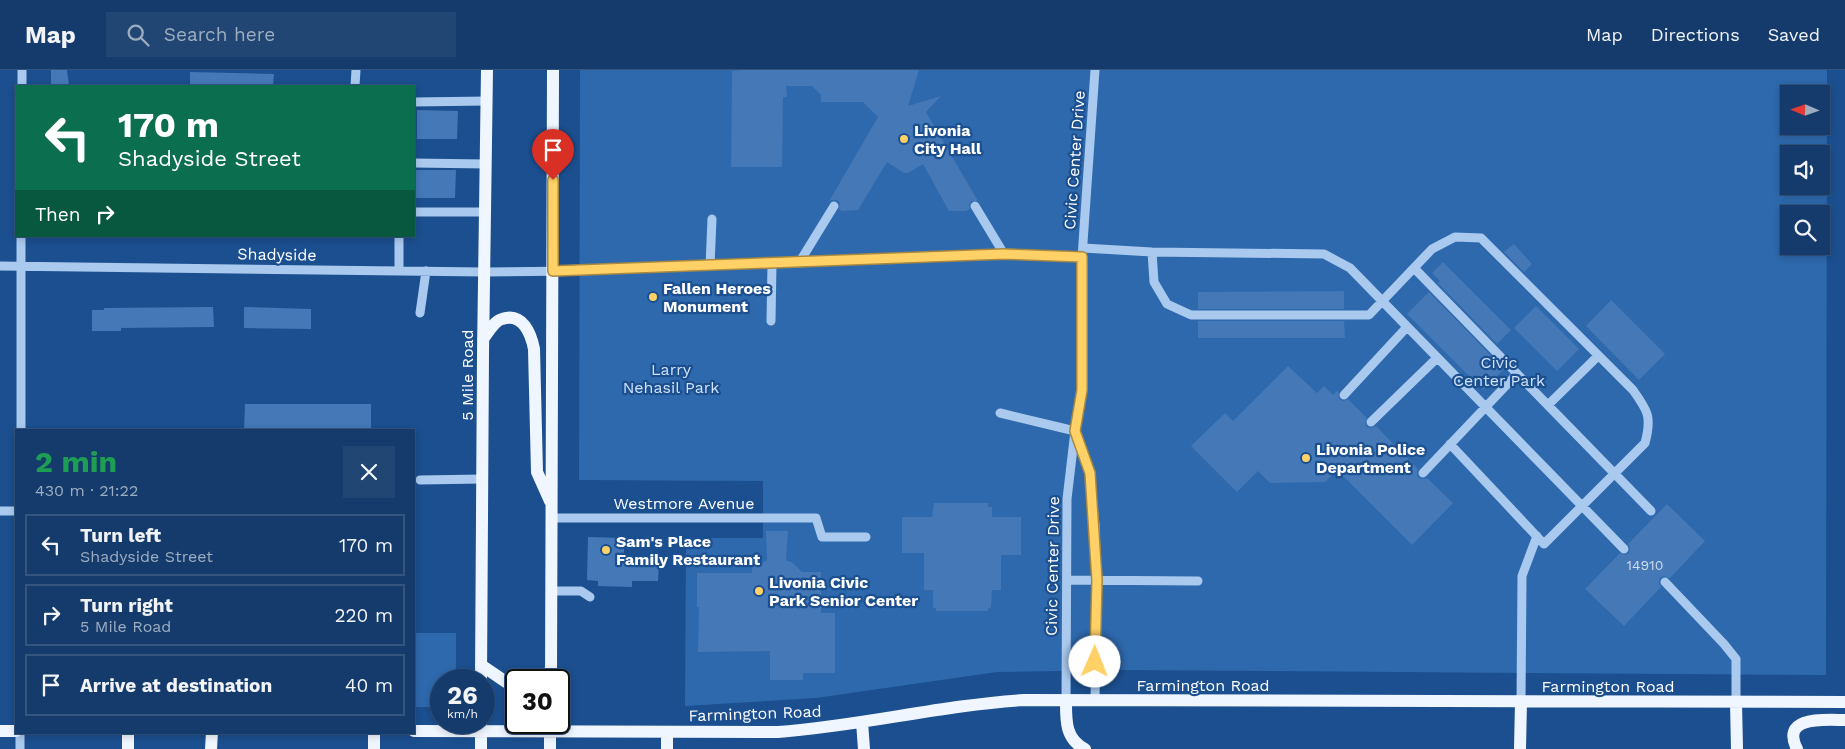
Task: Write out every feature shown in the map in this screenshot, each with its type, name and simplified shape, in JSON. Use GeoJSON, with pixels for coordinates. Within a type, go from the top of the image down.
{"type":"FeatureCollection","features":[{"type":"Feature","properties":{"kind":"main road","name":"5 Mile Road"},"geometry":{"type":"LineString","coordinates":[[481,669],[487,70]]}},
{"type":"Feature","properties":{"kind":"main road"},"geometry":{"type":"LineString","coordinates":[[551,669],[553,70]]}},
{"type":"Feature","properties":{"kind":"main road"},"geometry":{"type":"LineString","coordinates":[[483,339],[494,324],[501,319],[511,318],[519,320],[531,334],[534,350],[537,472],[552,512]]}},
{"type":"Feature","properties":{"kind":"main road"},"geometry":{"type":"LineString","coordinates":[[481,665],[505,681]]}},
{"type":"Feature","properties":{"kind":"main road"},"geometry":{"type":"LineString","coordinates":[[1066,701],[1068,732],[1078,745],[1084,749]]}},
{"type":"Feature","properties":{"kind":"main road","name":"Farmington Road"},"geometry":{"type":"LineString","coordinates":[[570,728],[667,732],[778,732],[809,730],[986,702],[1845,702]]}},
{"type":"Feature","properties":{"kind":"main road"},"geometry":{"type":"LineString","coordinates":[[1520,749],[1521,702]]}},
{"type":"Feature","properties":{"kind":"main road"},"geometry":{"type":"LineString","coordinates":[[1736,702],[1737,749]]}},
{"type":"Feature","properties":{"kind":"main road"},"geometry":{"type":"LineString","coordinates":[[1797,749],[1793,734],[1798,726],[1806,721],[1845,720]]}},
{"type":"Feature","properties":{"kind":"main road"},"geometry":{"type":"LineString","coordinates":[[862,722],[864,749]]}},
{"type":"Feature","properties":{"kind":"main road","name":"Farmington Road"},"geometry":{"type":"LineString","coordinates":[[415,731],[430,730]]}},
{"type":"Feature","properties":{"kind":"main road"},"geometry":{"type":"LineString","coordinates":[[0,731],[15,731]]}},
{"type":"Feature","properties":{"kind":"main road"},"geometry":{"type":"LineString","coordinates":[[667,732],[667,749]]}},
{"type":"Feature","properties":{"kind":"main road"},"geometry":{"type":"LineString","coordinates":[[128,734],[128,749]]}},
{"type":"Feature","properties":{"kind":"main road"},"geometry":{"type":"LineString","coordinates":[[211,749],[212,734]]}},
{"type":"Feature","properties":{"kind":"main road"},"geometry":{"type":"LineString","coordinates":[[374,734],[374,749]]}},
{"type":"Feature","properties":{"kind":"main road"},"geometry":{"type":"LineString","coordinates":[[481,734],[481,749]]}},
{"type":"Feature","properties":{"kind":"main road"},"geometry":{"type":"LineString","coordinates":[[550,734],[550,749]]}},
{"type":"Feature","properties":{"kind":"street"},"geometry":{"type":"LineString","coordinates":[[22,70],[22,85]]}},
{"type":"Feature","properties":{"kind":"street"},"geometry":{"type":"LineString","coordinates":[[356,70],[356,85]]}},
{"type":"Feature","properties":{"kind":"street","name":"Civic Center Drive"},"geometry":{"type":"LineString","coordinates":[[1066,701],[1067,499],[1082,390],[1083,253],[1096,70]]}},
{"type":"Feature","properties":{"kind":"street"},"geometry":{"type":"LineString","coordinates":[[415,102],[487,101]]}},
{"type":"Feature","properties":{"kind":"street"},"geometry":{"type":"LineString","coordinates":[[415,163],[486,164]]}},
{"type":"Feature","properties":{"kind":"street"},"geometry":{"type":"LineString","coordinates":[[799,263],[834,206]]}},
{"type":"Feature","properties":{"kind":"street"},"geometry":{"type":"LineString","coordinates":[[975,206],[1004,254]]}},
{"type":"Feature","properties":{"kind":"street"},"geometry":{"type":"LineString","coordinates":[[415,212],[485,212]]}},
{"type":"Feature","properties":{"kind":"street"},"geometry":{"type":"LineString","coordinates":[[710,266],[712,220]]}},
{"type":"Feature","properties":{"kind":"street"},"geometry":{"type":"LineString","coordinates":[[1152,252],[1154,282],[1167,304],[1191,315],[1370,315],[1432,248],[1455,236],[1482,238],[1633,390],[1646,408],[1649,427],[1645,443],[1544,544],[1450,444]]}},
{"type":"Feature","properties":{"kind":"street"},"geometry":{"type":"LineString","coordinates":[[21,237],[21,429]]}},
{"type":"Feature","properties":{"kind":"street"},"geometry":{"type":"LineString","coordinates":[[399,237],[399,271]]}},
{"type":"Feature","properties":{"kind":"street","name":"Shadyside"},"geometry":{"type":"LineString","coordinates":[[0,266],[484,272],[772,264],[1004,254],[1152,252],[1324,254],[1350,268],[1624,549]]}},
{"type":"Feature","properties":{"kind":"street"},"geometry":{"type":"LineString","coordinates":[[771,321],[772,264]]}},
{"type":"Feature","properties":{"kind":"street"},"geometry":{"type":"LineString","coordinates":[[1414,268],[1651,511]]}},
{"type":"Feature","properties":{"kind":"street"},"geometry":{"type":"LineString","coordinates":[[420,313],[426,271]]}},
{"type":"Feature","properties":{"kind":"street"},"geometry":{"type":"LineString","coordinates":[[1344,395],[1407,327]]}},
{"type":"Feature","properties":{"kind":"street"},"geometry":{"type":"LineString","coordinates":[[1548,405],[1598,356]]}},
{"type":"Feature","properties":{"kind":"street"},"geometry":{"type":"LineString","coordinates":[[1371,422],[1437,358]]}},
{"type":"Feature","properties":{"kind":"street"},"geometry":{"type":"LineString","coordinates":[[1423,473],[1517,374]]}},
{"type":"Feature","properties":{"kind":"street"},"geometry":{"type":"LineString","coordinates":[[1000,413],[1075,431]]}},
{"type":"Feature","properties":{"kind":"street","name":"Civic Center Drive"},"geometry":{"type":"LineString","coordinates":[[1075,431],[1090,473],[1097,580],[1095,701]]}},
{"type":"Feature","properties":{"kind":"street"},"geometry":{"type":"LineString","coordinates":[[420,480],[482,479]]}},
{"type":"Feature","properties":{"kind":"street"},"geometry":{"type":"LineString","coordinates":[[0,511],[15,511]]}},
{"type":"Feature","properties":{"kind":"street","name":"Westmore Avenue"},"geometry":{"type":"LineString","coordinates":[[552,512],[816,518],[822,537],[866,537]]}},
{"type":"Feature","properties":{"kind":"street"},"geometry":{"type":"LineString","coordinates":[[1521,702],[1522,576],[1537,536]]}},
{"type":"Feature","properties":{"kind":"street"},"geometry":{"type":"LineString","coordinates":[[1067,580],[1198,581]]}},
{"type":"Feature","properties":{"kind":"street"},"geometry":{"type":"LineString","coordinates":[[1666,582],[1736,659],[1736,702]]}},
{"type":"Feature","properties":{"kind":"street"},"geometry":{"type":"LineString","coordinates":[[552,591],[581,591],[590,598]]}},
{"type":"Feature","properties":{"kind":"street"},"geometry":{"type":"LineString","coordinates":[[20,734],[20,749]]}},
{"type":"Feature","properties":{"kind":"green space","name":"Civic Center Park"},"geometry":{"type":"Polygon","coordinates":[[[580,70],[1827,70],[1827,85],[1780,85],[1780,135],[1827,135],[1827,145],[1780,145],[1780,195],[1827,195],[1827,205],[1780,205],[1780,255],[1827,255],[1826,675],[1112,670],[997,672],[816,698],[685,706],[686,538],[763,538],[763,481],[579,480],[580,70]]]}},
{"type":"Feature","properties":{"kind":"green space"},"geometry":{"type":"Polygon","coordinates":[[[415,633],[456,633],[456,669],[430,669],[430,707],[415,707],[415,633]]]}},
{"type":"Feature","properties":{"kind":"building"},"geometry":{"type":"Polygon","coordinates":[[[51,70],[67,70],[69,85],[51,85],[51,70]]]}},
{"type":"Feature","properties":{"kind":"building","name":"Livonia City Hall"},"geometry":{"type":"Polygon","coordinates":[[[919,70],[908,106],[941,96],[926,112],[978,201],[971,201],[970,209],[966,211],[949,211],[923,164],[908,173],[904,173],[887,162],[858,210],[842,211],[839,209],[840,203],[837,200],[831,200],[828,203],[878,117],[863,102],[821,102],[821,95],[812,86],[786,86],[787,97],[783,97],[782,167],[731,167],[732,71],[919,70]]]}},
{"type":"Feature","properties":{"kind":"building"},"geometry":{"type":"Polygon","coordinates":[[[190,72],[274,74],[273,85],[190,85],[190,72]]]}},
{"type":"Feature","properties":{"kind":"building"},"geometry":{"type":"Polygon","coordinates":[[[417,110],[458,111],[457,139],[417,139],[417,110]]]}},
{"type":"Feature","properties":{"kind":"building"},"geometry":{"type":"Polygon","coordinates":[[[415,170],[456,170],[455,198],[415,198],[415,170]]]}},
{"type":"Feature","properties":{"kind":"building"},"geometry":{"type":"Polygon","coordinates":[[[1514,244],[1532,264],[1524,272],[1504,252],[1514,244]]]}},
{"type":"Feature","properties":{"kind":"building"},"geometry":{"type":"Polygon","coordinates":[[[1443,262],[1511,330],[1497,344],[1438,283],[1440,281],[1432,273],[1443,262]]]}},
{"type":"Feature","properties":{"kind":"building"},"geometry":{"type":"Polygon","coordinates":[[[1344,291],[1344,309],[1198,309],[1198,292],[1344,291]]]}},
{"type":"Feature","properties":{"kind":"building"},"geometry":{"type":"Polygon","coordinates":[[[1429,292],[1504,369],[1483,390],[1407,314],[1429,292]]]}},
{"type":"Feature","properties":{"kind":"building"},"geometry":{"type":"Polygon","coordinates":[[[1611,300],[1665,354],[1639,380],[1586,326],[1611,300]]]}},
{"type":"Feature","properties":{"kind":"building"},"geometry":{"type":"Polygon","coordinates":[[[1536,306],[1579,349],[1557,371],[1514,328],[1536,306]]]}},
{"type":"Feature","properties":{"kind":"building"},"geometry":{"type":"Polygon","coordinates":[[[213,307],[214,327],[121,328],[121,331],[92,331],[92,310],[104,310],[104,308],[213,307]]]}},
{"type":"Feature","properties":{"kind":"building"},"geometry":{"type":"Polygon","coordinates":[[[244,307],[311,309],[311,329],[244,328],[244,307]]]}},
{"type":"Feature","properties":{"kind":"building"},"geometry":{"type":"Polygon","coordinates":[[[1198,321],[1344,321],[1345,338],[1198,338],[1198,321]]]}},
{"type":"Feature","properties":{"kind":"building","name":"Livonia Police Department"},"geometry":{"type":"Polygon","coordinates":[[[1288,366],[1317,393],[1324,386],[1333,395],[1338,390],[1339,399],[1343,401],[1348,399],[1367,418],[1365,423],[1367,427],[1372,428],[1376,426],[1418,469],[1418,477],[1422,479],[1427,478],[1453,503],[1412,545],[1337,470],[1325,482],[1270,483],[1258,471],[1237,492],[1191,446],[1225,413],[1233,421],[1288,366]]]}},
{"type":"Feature","properties":{"kind":"building"},"geometry":{"type":"Polygon","coordinates":[[[245,404],[371,404],[371,429],[244,429],[245,404]]]}},
{"type":"Feature","properties":{"kind":"building"},"geometry":{"type":"Polygon","coordinates":[[[934,503],[988,503],[988,507],[992,507],[992,517],[1021,517],[1021,555],[1001,555],[1001,590],[992,590],[991,607],[988,611],[936,611],[933,607],[933,590],[924,590],[924,553],[902,553],[902,517],[932,517],[934,503]]]}},
{"type":"Feature","properties":{"kind":"building"},"geometry":{"type":"Polygon","coordinates":[[[1667,504],[1705,541],[1670,578],[1664,576],[1660,578],[1659,583],[1661,587],[1624,626],[1585,589],[1620,553],[1625,555],[1629,553],[1630,548],[1628,544],[1667,504]]]}},
{"type":"Feature","properties":{"kind":"building","name":"Livonia Civic Park Senior Center"},"geometry":{"type":"Polygon","coordinates":[[[766,531],[788,531],[786,560],[793,563],[802,572],[821,572],[821,613],[835,613],[835,673],[803,673],[803,680],[770,680],[770,651],[698,652],[699,607],[697,607],[697,573],[752,573],[752,566],[758,566],[767,560],[766,531]]]}},
{"type":"Feature","properties":{"kind":"building","name":"Sam's Place Family Restaurant"},"geometry":{"type":"Polygon","coordinates":[[[588,537],[624,538],[624,563],[659,563],[658,581],[632,581],[632,587],[598,586],[598,581],[587,580],[588,537]]]}},
{"type":"Feature","properties":{"kind":"place","name":"Livonia City Hall"},"geometry":{"type":"Point","coordinates":[904,139]}},
{"type":"Feature","properties":{"kind":"place","name":"Fallen Heroes Monument"},"geometry":{"type":"Point","coordinates":[653,297]}},
{"type":"Feature","properties":{"kind":"place","name":"Livonia Police Department"},"geometry":{"type":"Point","coordinates":[1306,458]}},
{"type":"Feature","properties":{"kind":"place","name":"Sam's Place Family Restaurant"},"geometry":{"type":"Point","coordinates":[606,550]}},
{"type":"Feature","properties":{"kind":"place","name":"Livonia Civic Park Senior Center"},"geometry":{"type":"Point","coordinates":[759,591]}},
{"type":"Feature","properties":{"kind":"route"},"geometry":{"type":"LineString","coordinates":[[553,180],[553,271],[1004,254],[1082,257],[1082,390],[1075,431],[1090,473],[1097,580],[1095,662]]}},
{"type":"Feature","properties":{"kind":"park label","name":"Larry Nehasil Park"},"geometry":{"type":"Point","coordinates":[671,378]}}]}
